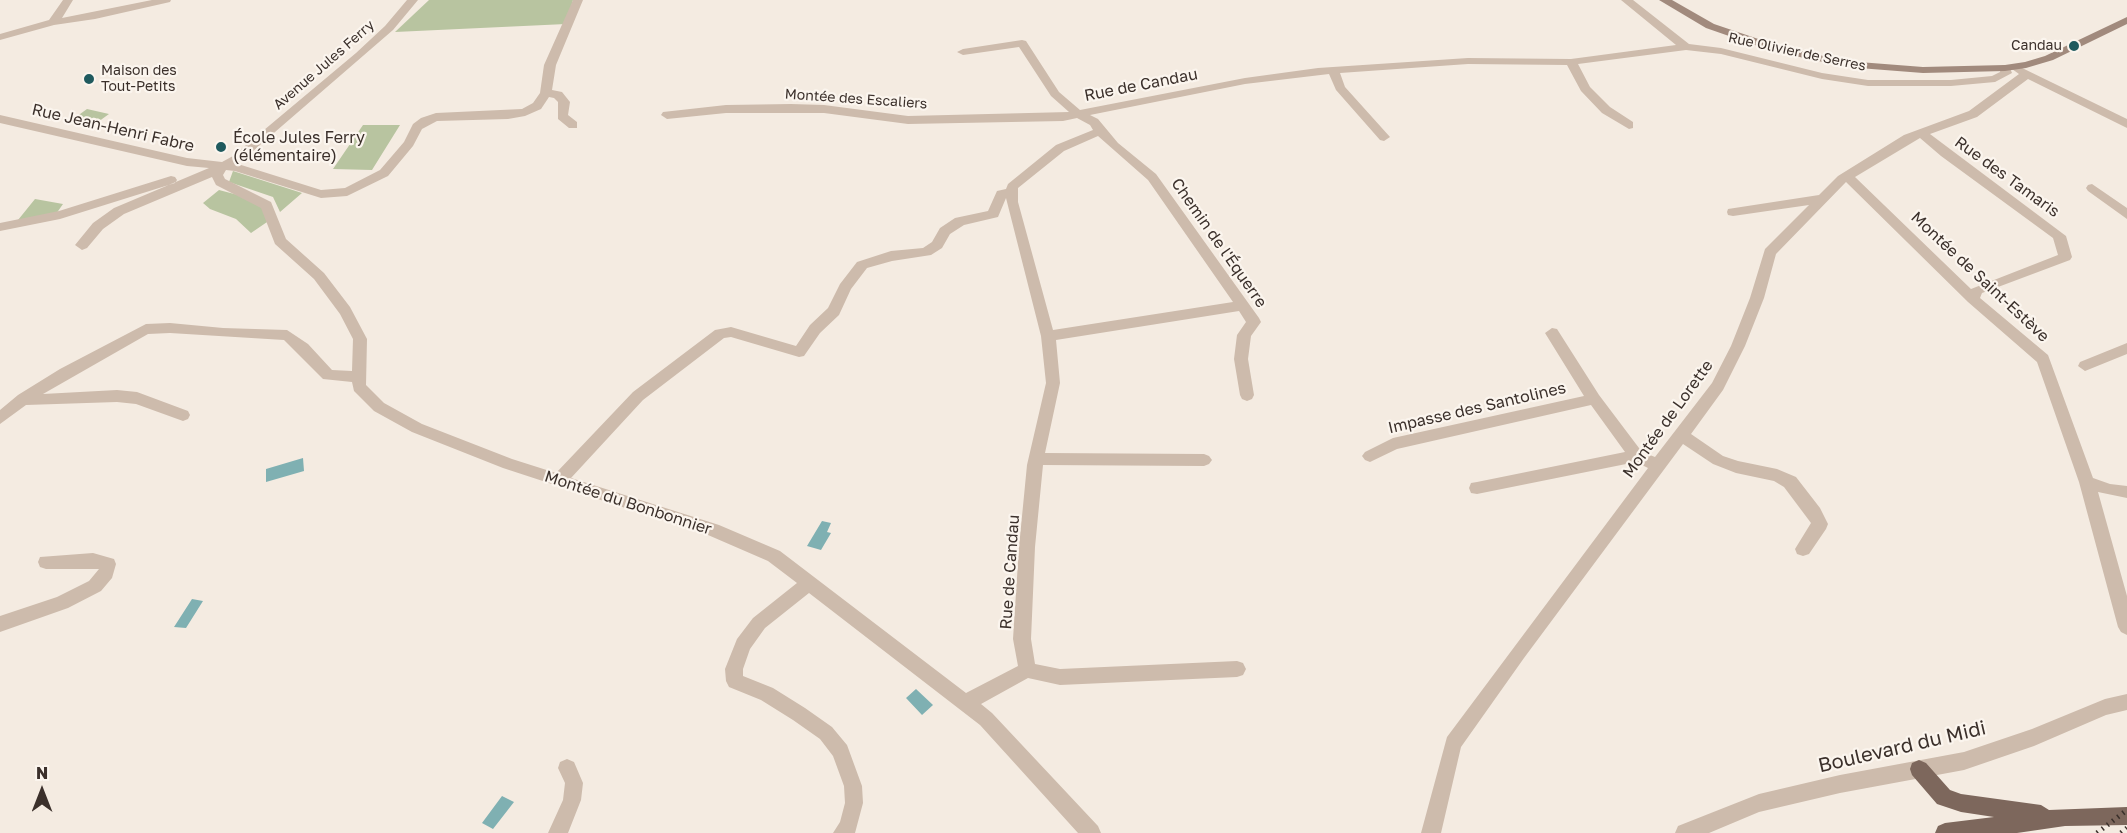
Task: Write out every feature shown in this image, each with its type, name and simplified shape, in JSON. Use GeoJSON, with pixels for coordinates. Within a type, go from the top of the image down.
{"type":"FeatureCollection","features":[{"type":"Feature","properties":{"kind":"main road"},"geometry":{"type":"LineString","coordinates":[[1664,0],[1710,26],[1741,38],[1815,59],[1880,68],[1923,70],[2016,70],[2049,58],[2127,20]]}},
{"type":"Feature","properties":{"kind":"main road"},"geometry":{"type":"LineString","coordinates":[[1918,769],[1944,797],[1961,803],[2065,817]]}},
{"type":"Feature","properties":{"kind":"main road"},"geometry":{"type":"LineString","coordinates":[[1946,833],[2065,817],[2127,816]]}},
{"type":"Feature","properties":{"kind":"street"},"geometry":{"type":"LineString","coordinates":[[53,22],[68,0]]}},
{"type":"Feature","properties":{"kind":"street"},"geometry":{"type":"LineString","coordinates":[[0,37],[53,22],[95,16],[166,0]]}},
{"type":"Feature","properties":{"kind":"street","name":"Avenue Jules Ferry"},"geometry":{"type":"LineString","coordinates":[[82,245],[98,226],[119,211],[200,178],[237,159],[351,63],[389,28],[413,0]]}},
{"type":"Feature","properties":{"kind":"street"},"geometry":{"type":"LineString","coordinates":[[573,125],[562,116],[564,102],[558,95],[546,93],[550,65],[578,0]]}},
{"type":"Feature","properties":{"kind":"street"},"geometry":{"type":"LineString","coordinates":[[1626,0],[1686,47]]}},
{"type":"Feature","properties":{"kind":"street"},"geometry":{"type":"LineString","coordinates":[[1632,0],[1642,13]]}},
{"type":"Feature","properties":{"kind":"street"},"geometry":{"type":"LineString","coordinates":[[963,52],[1022,43],[1055,94],[1078,114]]}},
{"type":"Feature","properties":{"kind":"street","name":"Rue Olivier de Serres"},"geometry":{"type":"LineString","coordinates":[[1686,47],[1721,51],[1822,76],[1868,83],[1980,81],[2003,76],[2016,70]]}},
{"type":"Feature","properties":{"kind":"street","name":"Rue de Candau"},"geometry":{"type":"LineString","coordinates":[[1078,114],[1245,81],[1318,71],[1334,72],[1468,61],[1571,62],[1686,47]]}},
{"type":"Feature","properties":{"kind":"street"},"geometry":{"type":"LineString","coordinates":[[1571,62],[1585,89],[1606,110],[1629,124]]}},
{"type":"Feature","properties":{"kind":"street"},"geometry":{"type":"LineString","coordinates":[[2016,70],[2127,124]]}},
{"type":"Feature","properties":{"kind":"street","name":"Montée de Lorette"},"geometry":{"type":"LineString","coordinates":[[1431,833],[1454,743],[1718,386],[1738,346],[1757,298],[1770,252],[1821,199],[1847,176],[1908,138],[1973,114],[2016,70]]}},
{"type":"Feature","properties":{"kind":"street"},"geometry":{"type":"LineString","coordinates":[[1334,72],[1340,88],[1384,137]]}},
{"type":"Feature","properties":{"kind":"street","name":"Rue Jean-Henri Fabre"},"geometry":{"type":"LineString","coordinates":[[0,119],[187,162],[242,169],[321,194],[347,192],[384,173],[410,143],[417,128],[425,121],[436,117],[508,115],[525,112],[537,106],[546,93]]}},
{"type":"Feature","properties":{"kind":"street","name":"Montée des Escaliers"},"geometry":{"type":"LineString","coordinates":[[667,115],[726,109],[791,108],[824,109],[908,120],[1063,117],[1078,114]]}},
{"type":"Feature","properties":{"kind":"street","name":"Rue de Candau"},"geometry":{"type":"LineString","coordinates":[[1078,114],[1094,122],[1100,131]]}},
{"type":"Feature","properties":{"kind":"street"},"geometry":{"type":"LineString","coordinates":[[558,480],[638,396],[720,334],[731,332],[799,352],[815,328],[834,311],[845,287],[862,266],[891,256],[926,252],[937,245],[945,231],[960,222],[993,214],[1001,194],[1012,192],[1012,187],[1060,148],[1100,131]]}},
{"type":"Feature","properties":{"kind":"street","name":"Chemin de l'Équerre"},"geometry":{"type":"LineString","coordinates":[[1100,131],[1114,146],[1152,177],[1254,322],[1244,335],[1241,359],[1247,395]]}},
{"type":"Feature","properties":{"kind":"street","name":"Rue des Tamaris"},"geometry":{"type":"LineString","coordinates":[[1922,133],[1945,153],[2059,236],[2065,257],[1977,290],[1973,299]]}},
{"type":"Feature","properties":{"kind":"street"},"geometry":{"type":"LineString","coordinates":[[0,227],[60,215],[193,172],[220,166]]}},
{"type":"Feature","properties":{"kind":"street","name":"Montée du Bonbonnier"},"geometry":{"type":"LineString","coordinates":[[220,166],[217,175],[220,182],[267,205],[280,241],[319,276],[345,311],[360,339],[359,387],[379,407],[417,428],[558,480],[713,530],[774,556],[986,719],[1090,833]]}},
{"type":"Feature","properties":{"kind":"street","name":"Montée de Saint-Estève"},"geometry":{"type":"LineString","coordinates":[[1847,176],[1973,299],[2043,359],[2087,482],[2127,627]]}},
{"type":"Feature","properties":{"kind":"street"},"geometry":{"type":"LineString","coordinates":[[2092,188],[2127,215]]}},
{"type":"Feature","properties":{"kind":"street","name":"Rue de Candau"},"geometry":{"type":"LineString","coordinates":[[1012,192],[1012,202],[1048,336],[1053,382],[1036,459],[1027,547],[1022,639],[1027,670]]}},
{"type":"Feature","properties":{"kind":"street"},"geometry":{"type":"LineString","coordinates":[[1733,212],[1821,199]]}},
{"type":"Feature","properties":{"kind":"street"},"geometry":{"type":"LineString","coordinates":[[1048,336],[1244,305]]}},
{"type":"Feature","properties":{"kind":"street"},"geometry":{"type":"LineString","coordinates":[[0,418],[23,399],[146,329],[170,328],[223,333],[287,335],[303,348],[328,375],[360,377]]}},
{"type":"Feature","properties":{"kind":"street"},"geometry":{"type":"LineString","coordinates":[[1552,333],[1594,399],[1637,456],[1658,465]]}},
{"type":"Feature","properties":{"kind":"street"},"geometry":{"type":"LineString","coordinates":[[2085,366],[2127,348]]}},
{"type":"Feature","properties":{"kind":"street"},"geometry":{"type":"LineString","coordinates":[[23,399],[117,396],[136,398],[183,416]]}},
{"type":"Feature","properties":{"kind":"street","name":"Impasse des Santolines"},"geometry":{"type":"LineString","coordinates":[[1370,456],[1393,444],[1594,399]]}},
{"type":"Feature","properties":{"kind":"street"},"geometry":{"type":"LineString","coordinates":[[1681,435],[1718,460],[1777,475],[1790,482],[1815,513],[1820,524],[1803,549]]}},
{"type":"Feature","properties":{"kind":"street"},"geometry":{"type":"LineString","coordinates":[[1477,488],[1637,456]]}},
{"type":"Feature","properties":{"kind":"street"},"geometry":{"type":"LineString","coordinates":[[1036,459],[1204,460]]}},
{"type":"Feature","properties":{"kind":"street"},"geometry":{"type":"LineString","coordinates":[[2087,482],[2109,490],[2127,492]]}},
{"type":"Feature","properties":{"kind":"street"},"geometry":{"type":"LineString","coordinates":[[0,624],[62,603],[95,586],[106,573],[108,564],[93,560],[46,562]]}},
{"type":"Feature","properties":{"kind":"street"},"geometry":{"type":"LineString","coordinates":[[809,583],[759,623],[742,645],[734,669],[735,681],[767,694],[800,714],[826,733],[840,751],[853,786],[854,803],[848,827],[843,833]]}},
{"type":"Feature","properties":{"kind":"street"},"geometry":{"type":"LineString","coordinates":[[965,703],[1027,670],[1060,677],[1237,669]]}},
{"type":"Feature","properties":{"kind":"street","name":"Boulevard du Midi"},"geometry":{"type":"LineString","coordinates":[[1685,833],[1759,803],[1964,761],[2034,737],[2105,707],[2127,702]]}},
{"type":"Feature","properties":{"kind":"street"},"geometry":{"type":"LineString","coordinates":[[558,833],[572,800],[574,783],[567,768]]}},
{"type":"Feature","properties":{"kind":"green space"},"geometry":{"type":"Polygon","coordinates":[[[429,0],[573,0],[566,24],[395,32],[429,0]]]}},
{"type":"Feature","properties":{"kind":"green space"},"geometry":{"type":"Polygon","coordinates":[[[87,109],[109,114],[91,127],[69,122],[87,109]]]}},
{"type":"Feature","properties":{"kind":"green space"},"geometry":{"type":"Polygon","coordinates":[[[363,125],[400,125],[372,170],[333,169],[363,125]]]}},
{"type":"Feature","properties":{"kind":"green space"},"geometry":{"type":"Polygon","coordinates":[[[233,171],[302,193],[280,212],[273,197],[229,182],[233,171]]]}},
{"type":"Feature","properties":{"kind":"green space"},"geometry":{"type":"Polygon","coordinates":[[[219,190],[238,195],[261,206],[270,220],[251,233],[236,219],[210,209],[203,203],[219,190]]]}},
{"type":"Feature","properties":{"kind":"green space"},"geometry":{"type":"Polygon","coordinates":[[[35,199],[63,204],[56,214],[18,220],[35,199]]]}},
{"type":"Feature","properties":{"kind":"water"},"geometry":{"type":"Polygon","coordinates":[[[303,458],[304,471],[266,482],[266,469],[303,458]]]}},
{"type":"Feature","properties":{"kind":"water"},"geometry":{"type":"Polygon","coordinates":[[[822,521],[831,523],[827,532],[831,533],[821,550],[807,546],[822,521]]]}},
{"type":"Feature","properties":{"kind":"water"},"geometry":{"type":"Polygon","coordinates":[[[192,599],[203,601],[186,628],[174,627],[192,599]]]}},
{"type":"Feature","properties":{"kind":"water"},"geometry":{"type":"Polygon","coordinates":[[[916,689],[933,705],[922,715],[906,698],[916,689]]]}},
{"type":"Feature","properties":{"kind":"water"},"geometry":{"type":"Polygon","coordinates":[[[502,796],[514,802],[493,829],[482,823],[502,796]]]}},
{"type":"Feature","properties":{"kind":"railway"},"geometry":{"type":"LineString","coordinates":[[2097,833],[2127,810]]}},
{"type":"Feature","properties":{"kind":"railway"},"geometry":{"type":"LineString","coordinates":[[2121,833],[2127,828]]}},
{"type":"Feature","properties":{"kind":"place","name":"Candau"},"geometry":{"type":"Point","coordinates":[2074,46]}},
{"type":"Feature","properties":{"kind":"place","name":"Maison des Tout-Petits"},"geometry":{"type":"Point","coordinates":[89,79]}},
{"type":"Feature","properties":{"kind":"place","name":"École Jules Ferry (élémentaire)"},"geometry":{"type":"Point","coordinates":[221,147]}}]}
